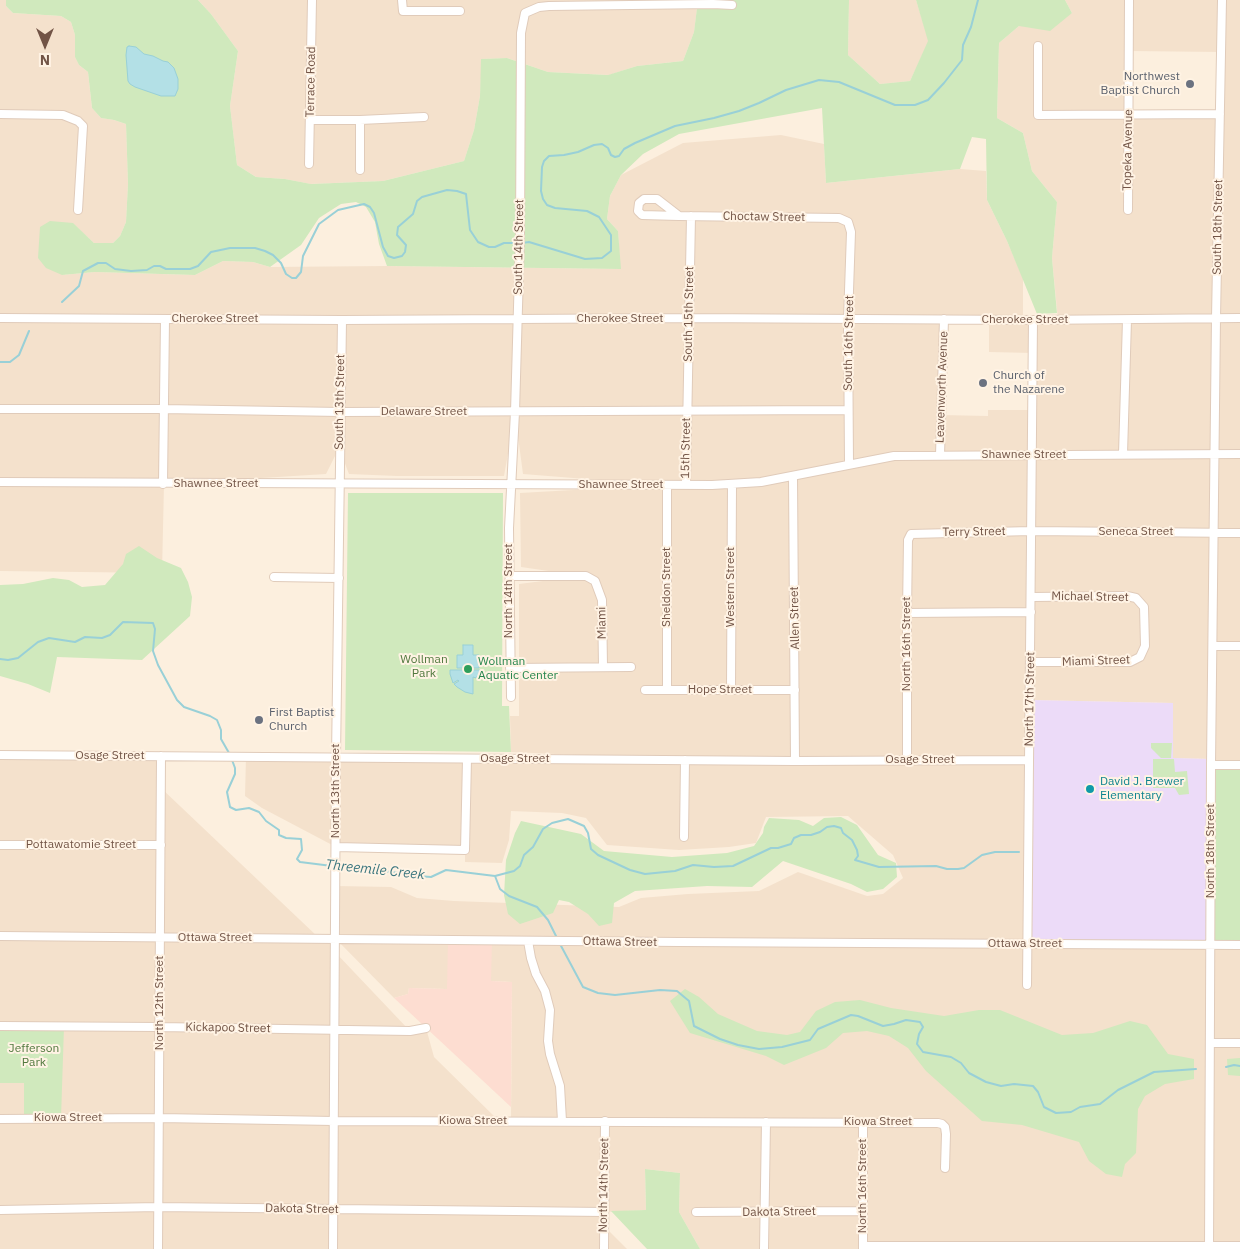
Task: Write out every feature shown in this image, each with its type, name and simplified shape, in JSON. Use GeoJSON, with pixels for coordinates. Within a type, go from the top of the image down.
{"type":"FeatureCollection","features":[{"type":"Feature","properties":{"kind":"street","name":"Terrace Road"},"geometry":{"type":"LineString","coordinates":[[309,164],[312,0]]}},
{"type":"Feature","properties":{"kind":"street"},"geometry":{"type":"LineString","coordinates":[[402,0],[403,11],[460,12]]}},
{"type":"Feature","properties":{"kind":"street","name":"Topeka Avenue"},"geometry":{"type":"LineString","coordinates":[[1128,210],[1129,0]]}},
{"type":"Feature","properties":{"kind":"street","name":"South 18th Street"},"geometry":{"type":"LineString","coordinates":[[1215,454],[1222,0]]}},
{"type":"Feature","properties":{"kind":"street"},"geometry":{"type":"LineString","coordinates":[[653,2],[732,5]]}},
{"type":"Feature","properties":{"kind":"street","name":"South 14th Street"},"geometry":{"type":"LineString","coordinates":[[512,485],[520,242],[521,33],[525,13],[528,10],[549,6],[653,2]]}},
{"type":"Feature","properties":{"kind":"street"},"geometry":{"type":"LineString","coordinates":[[1038,46],[1038,115],[1220,114]]}},
{"type":"Feature","properties":{"kind":"street"},"geometry":{"type":"LineString","coordinates":[[0,114],[55,114],[78,120],[83,126],[78,210]]}},
{"type":"Feature","properties":{"kind":"street"},"geometry":{"type":"LineString","coordinates":[[310,120],[424,117]]}},
{"type":"Feature","properties":{"kind":"street"},"geometry":{"type":"LineString","coordinates":[[360,120],[360,170]]}},
{"type":"Feature","properties":{"kind":"street","name":"Choctaw Street"},"geometry":{"type":"LineString","coordinates":[[679,216],[657,199],[644,199],[639,203],[638,211],[646,216],[839,218],[848,222]]}},
{"type":"Feature","properties":{"kind":"street","name":"South 15th Street"},"geometry":{"type":"LineString","coordinates":[[687,412],[691,216]]}},
{"type":"Feature","properties":{"kind":"street","name":"South 16th Street"},"geometry":{"type":"LineString","coordinates":[[848,222],[852,232],[848,320],[849,464]]}},
{"type":"Feature","properties":{"kind":"street","name":"Cherokee Street"},"geometry":{"type":"LineString","coordinates":[[0,318],[1127,320],[1240,318]]}},
{"type":"Feature","properties":{"kind":"street"},"geometry":{"type":"LineString","coordinates":[[163,484],[165,319]]}},
{"type":"Feature","properties":{"kind":"street","name":"Leavenworth Avenue"},"geometry":{"type":"LineString","coordinates":[[940,455],[944,319]]}},
{"type":"Feature","properties":{"kind":"street","name":"South 13th Street"},"geometry":{"type":"LineString","coordinates":[[339,484],[342,320]]}},
{"type":"Feature","properties":{"kind":"street","name":"North 17th Street"},"geometry":{"type":"LineString","coordinates":[[1027,985],[1033,320]]}},
{"type":"Feature","properties":{"kind":"street"},"geometry":{"type":"LineString","coordinates":[[1123,454],[1127,320]]}},
{"type":"Feature","properties":{"kind":"street","name":"Delaware Street"},"geometry":{"type":"LineString","coordinates":[[0,409],[340,412],[848,410]]}},
{"type":"Feature","properties":{"kind":"street","name":"15th Street"},"geometry":{"type":"LineString","coordinates":[[686,485],[687,412]]}},
{"type":"Feature","properties":{"kind":"street","name":"North 18th Street"},"geometry":{"type":"LineString","coordinates":[[1208,1247],[1215,454]]}},
{"type":"Feature","properties":{"kind":"street","name":"Shawnee Street"},"geometry":{"type":"LineString","coordinates":[[0,482],[732,485],[761,482],[894,456],[1240,454]]}},
{"type":"Feature","properties":{"kind":"street","name":"Allen Street"},"geometry":{"type":"LineString","coordinates":[[793,476],[795,761]]}},
{"type":"Feature","properties":{"kind":"street","name":"North 13th Street"},"geometry":{"type":"LineString","coordinates":[[333,1249],[339,484]]}},
{"type":"Feature","properties":{"kind":"street","name":"North 14th Street"},"geometry":{"type":"LineString","coordinates":[[511,697],[509,528],[512,485]]}},
{"type":"Feature","properties":{"kind":"street","name":"Sheldon Street"},"geometry":{"type":"LineString","coordinates":[[666,690],[667,485]]}},
{"type":"Feature","properties":{"kind":"street","name":"Western Street"},"geometry":{"type":"LineString","coordinates":[[730,690],[732,485]]}},
{"type":"Feature","properties":{"kind":"street","name":"Seneca Street"},"geometry":{"type":"LineString","coordinates":[[1031,531],[1240,533]]}},
{"type":"Feature","properties":{"kind":"street","name":"Terry Street"},"geometry":{"type":"LineString","coordinates":[[916,533],[1031,531]]}},
{"type":"Feature","properties":{"kind":"street","name":"North 16th Street"},"geometry":{"type":"LineString","coordinates":[[907,760],[908,540],[910,534],[916,533]]}},
{"type":"Feature","properties":{"kind":"street","name":"Miami"},"geometry":{"type":"LineString","coordinates":[[510,576],[586,576],[595,581],[602,600],[604,666]]}},
{"type":"Feature","properties":{"kind":"street"},"geometry":{"type":"LineString","coordinates":[[274,577],[339,578]]}},
{"type":"Feature","properties":{"kind":"street","name":"Michael Street"},"geometry":{"type":"LineString","coordinates":[[1032,597],[1127,596],[1136,598],[1144,607],[1145,638]]}},
{"type":"Feature","properties":{"kind":"street"},"geometry":{"type":"LineString","coordinates":[[907,613],[1031,612]]}},
{"type":"Feature","properties":{"kind":"street","name":"Miami Street"},"geometry":{"type":"LineString","coordinates":[[1031,662],[1130,662],[1143,652],[1145,638]]}},
{"type":"Feature","properties":{"kind":"street"},"geometry":{"type":"LineString","coordinates":[[1214,646],[1240,646]]}},
{"type":"Feature","properties":{"kind":"street"},"geometry":{"type":"LineString","coordinates":[[510,668],[631,667]]}},
{"type":"Feature","properties":{"kind":"street","name":"Hope Street"},"geometry":{"type":"LineString","coordinates":[[645,690],[795,690]]}},
{"type":"Feature","properties":{"kind":"street","name":"Osage Street"},"geometry":{"type":"LineString","coordinates":[[0,755],[795,761],[1029,760]]}},
{"type":"Feature","properties":{"kind":"street","name":"North 12th Street"},"geometry":{"type":"LineString","coordinates":[[158,1249],[161,756]]}},
{"type":"Feature","properties":{"kind":"street"},"geometry":{"type":"LineString","coordinates":[[336,847],[465,850],[467,759]]}},
{"type":"Feature","properties":{"kind":"street"},"geometry":{"type":"LineString","coordinates":[[684,837],[685,760]]}},
{"type":"Feature","properties":{"kind":"street"},"geometry":{"type":"LineString","coordinates":[[1211,766],[1240,766]]}},
{"type":"Feature","properties":{"kind":"street","name":"Pottawatomie Street"},"geometry":{"type":"LineString","coordinates":[[0,845],[161,845]]}},
{"type":"Feature","properties":{"kind":"street","name":"Ottawa Street"},"geometry":{"type":"LineString","coordinates":[[0,936],[1240,945]]}},
{"type":"Feature","properties":{"kind":"street"},"geometry":{"type":"LineString","coordinates":[[528,941],[536,974],[545,991],[550,1010],[548,1041],[560,1086],[562,1121]]}},
{"type":"Feature","properties":{"kind":"street","name":"Kickapoo Street"},"geometry":{"type":"LineString","coordinates":[[0,1026],[410,1031],[426,1028]]}},
{"type":"Feature","properties":{"kind":"street"},"geometry":{"type":"LineString","coordinates":[[1211,1043],[1240,1043]]}},
{"type":"Feature","properties":{"kind":"street","name":"Kiowa Street"},"geometry":{"type":"LineString","coordinates":[[0,1119],[160,1118],[334,1121],[938,1123],[942,1124],[945,1128],[945,1168]]}},
{"type":"Feature","properties":{"kind":"street","name":"North 14th Street"},"geometry":{"type":"LineString","coordinates":[[604,1249],[605,1121]]}},
{"type":"Feature","properties":{"kind":"street"},"geometry":{"type":"LineString","coordinates":[[764,1249],[766,1122]]}},
{"type":"Feature","properties":{"kind":"street","name":"North 16th Street"},"geometry":{"type":"LineString","coordinates":[[863,1122],[863,1248]]}},
{"type":"Feature","properties":{"kind":"street","name":"Dakota Street"},"geometry":{"type":"LineString","coordinates":[[0,1210],[158,1208],[604,1212]]}},
{"type":"Feature","properties":{"kind":"street","name":"Dakota Street"},"geometry":{"type":"LineString","coordinates":[[696,1212],[863,1211]]}},
{"type":"Feature","properties":{"kind":"street"},"geometry":{"type":"LineString","coordinates":[[863,1248],[1240,1246]]}},
{"type":"Feature","properties":{"kind":"shaded area"},"geometry":{"type":"Polygon","coordinates":[[[0,0],[6,0],[6,6],[13,13],[61,16],[71,22],[75,35],[75,57],[79,65],[88,72],[92,108],[101,118],[126,124],[128,184],[126,222],[120,236],[113,243],[94,243],[72,223],[62,275],[95,272],[195,275],[223,261],[253,262],[270,267],[387,266],[620,269],[618,231],[607,219],[610,196],[621,175],[683,143],[781,135],[824,144],[826,183],[960,169],[986,171],[987,200],[1023,278],[1023,320],[1058,320],[1052,258],[1057,202],[1032,171],[1023,133],[997,118],[999,43],[1019,26],[1072,13],[1065,0],[1240,0],[1240,765],[1211,765],[1211,759],[1173,758],[1173,703],[1030,700],[1240,945],[1240,1249],[700,1249],[679,1212],[680,1173],[645,1169],[646,1210],[604,1212],[604,1226],[627,1249],[0,1249],[0,1083],[24,1083],[61,1118],[0,1026],[0,755],[161,756],[161,788],[319,938],[335,938],[336,886],[391,887],[417,898],[454,901],[619,907],[641,898],[759,891],[798,872],[867,896],[883,894],[903,878],[893,855],[848,816],[766,817],[756,843],[729,847],[679,850],[607,845],[586,818],[562,813],[511,811],[509,840],[502,863],[465,862],[465,851],[336,847],[262,808],[245,796],[246,757],[668,759],[511,752],[510,716],[519,716],[519,676],[599,667],[519,663],[519,584],[583,576],[521,567],[520,493],[662,485],[523,474],[515,414],[504,476],[349,474],[339,448],[326,474],[164,484],[162,573],[0,571],[0,0]],[[1129,51],[1129,114],[1220,114],[1221,52],[1129,51]],[[944,319],[941,415],[988,416],[988,410],[1032,410],[1033,353],[989,352],[989,320],[944,319]],[[336,939],[335,952],[410,1031],[426,1028],[434,1057],[498,1120],[511,1120],[512,982],[491,981],[447,989],[409,988],[408,994],[394,998],[336,939]]]}},
{"type":"Feature","properties":{"kind":"shaded area"},"geometry":{"type":"Polygon","coordinates":[[[198,0],[698,0],[694,32],[683,61],[637,66],[609,75],[548,72],[507,58],[482,59],[480,96],[474,130],[464,161],[383,181],[310,184],[285,179],[256,177],[237,165],[230,106],[238,51],[211,14],[198,0]]]}},
{"type":"Feature","properties":{"kind":"shaded area"},"geometry":{"type":"Polygon","coordinates":[[[849,0],[916,0],[929,41],[910,81],[880,84],[848,55],[849,0]]]}},
{"type":"Feature","properties":{"kind":"shaded area"},"geometry":{"type":"Polygon","coordinates":[[[1030,700],[1173,703],[1173,758],[1211,759],[1211,945],[1028,943],[1030,700]]]}},
{"type":"Feature","properties":{"kind":"shaded area"},"geometry":{"type":"Polygon","coordinates":[[[448,940],[492,940],[491,981],[512,982],[511,1107],[394,998],[408,994],[409,988],[447,989],[448,940]]]}},
{"type":"Feature","properties":{"kind":"green space"},"geometry":{"type":"Polygon","coordinates":[[[6,0],[198,0],[211,14],[238,51],[230,106],[237,165],[256,177],[285,179],[311,184],[383,181],[464,161],[474,130],[480,96],[481,59],[507,58],[548,72],[608,75],[637,66],[683,61],[694,32],[698,0],[849,0],[848,55],[880,84],[910,81],[928,41],[916,0],[1065,0],[1072,13],[1050,31],[1019,26],[999,43],[997,118],[1023,133],[1032,171],[1057,202],[1052,258],[1057,313],[1037,314],[1007,241],[987,200],[986,139],[972,137],[960,169],[826,183],[822,108],[679,134],[643,154],[621,175],[610,196],[607,219],[618,231],[621,269],[387,266],[379,244],[375,222],[366,207],[356,202],[341,204],[319,218],[301,245],[270,267],[253,262],[223,261],[195,275],[95,272],[62,275],[46,268],[38,258],[40,227],[50,221],[73,223],[94,243],[113,243],[120,236],[126,222],[128,184],[126,124],[101,118],[92,108],[88,72],[79,65],[75,57],[75,35],[71,22],[61,16],[13,13],[6,6],[6,0]]]}},
{"type":"Feature","properties":{"kind":"green space","name":"Wollman Park"},"geometry":{"type":"Polygon","coordinates":[[[348,493],[503,493],[502,706],[509,706],[511,752],[345,750],[348,493]]]}},
{"type":"Feature","properties":{"kind":"green space"},"geometry":{"type":"Polygon","coordinates":[[[139,546],[157,558],[181,568],[188,582],[192,597],[190,616],[142,660],[57,657],[50,693],[0,676],[0,585],[23,584],[53,578],[69,580],[82,587],[105,585],[123,564],[126,554],[139,546]]]}},
{"type":"Feature","properties":{"kind":"green space"},"geometry":{"type":"Polygon","coordinates":[[[1151,743],[1172,743],[1171,758],[1161,758],[1151,748],[1151,743]]]}},
{"type":"Feature","properties":{"kind":"green space"},"geometry":{"type":"Polygon","coordinates":[[[1153,759],[1174,759],[1175,772],[1187,771],[1189,794],[1179,795],[1175,788],[1153,788],[1153,759]]]}},
{"type":"Feature","properties":{"kind":"green space"},"geometry":{"type":"Polygon","coordinates":[[[1211,765],[1240,765],[1240,945],[1211,945],[1211,765]]]}},
{"type":"Feature","properties":{"kind":"green space"},"geometry":{"type":"Polygon","coordinates":[[[841,817],[857,825],[878,855],[896,863],[897,877],[883,889],[867,892],[851,884],[783,861],[752,887],[707,886],[635,891],[614,903],[612,923],[599,926],[588,914],[569,902],[559,900],[553,913],[520,924],[508,914],[504,895],[506,860],[521,821],[581,834],[604,851],[672,857],[727,853],[754,846],[763,833],[769,818],[799,820],[813,826],[824,818],[841,817]]]}},
{"type":"Feature","properties":{"kind":"green space"},"geometry":{"type":"Polygon","coordinates":[[[685,989],[699,997],[718,1014],[757,1031],[787,1035],[800,1032],[816,1011],[835,1002],[860,1000],[891,1008],[944,1016],[979,1010],[1000,1010],[1062,1035],[1093,1033],[1130,1021],[1147,1025],[1168,1054],[1194,1059],[1194,1079],[1165,1084],[1145,1096],[1138,1109],[1136,1153],[1125,1164],[1122,1177],[1106,1174],[1089,1161],[1079,1142],[1022,1125],[982,1121],[926,1071],[908,1048],[889,1036],[867,1031],[843,1033],[826,1048],[784,1065],[766,1056],[690,1033],[670,1001],[685,989]]]}},
{"type":"Feature","properties":{"kind":"green space","name":"Jefferson Park"},"geometry":{"type":"Polygon","coordinates":[[[0,1026],[64,1027],[61,1118],[24,1118],[24,1083],[0,1083],[0,1026]]]}},
{"type":"Feature","properties":{"kind":"green space"},"geometry":{"type":"Polygon","coordinates":[[[1240,1058],[1240,1076],[1228,1075],[1227,1059],[1240,1058]]]}},
{"type":"Feature","properties":{"kind":"green space"},"geometry":{"type":"Polygon","coordinates":[[[645,1169],[680,1173],[679,1212],[700,1249],[647,1249],[611,1211],[646,1210],[645,1169]]]}},
{"type":"Feature","properties":{"kind":"water"},"geometry":{"type":"Polygon","coordinates":[[[127,47],[136,47],[144,54],[168,62],[174,68],[178,79],[178,89],[175,96],[161,96],[130,84],[128,81],[126,55],[127,47]]]}},
{"type":"Feature","properties":{"kind":"water","name":"Wollman Aquatic Center"},"geometry":{"type":"Polygon","coordinates":[[[463,645],[473,645],[473,655],[479,655],[479,668],[473,668],[473,670],[480,670],[480,677],[473,677],[473,694],[457,687],[454,684],[459,681],[453,683],[450,674],[450,670],[463,670],[463,668],[457,668],[457,655],[463,655],[463,645]]]}},
{"type":"Feature","properties":{"kind":"waterway"},"geometry":{"type":"LineString","coordinates":[[522,243],[529,242],[585,259],[602,258],[611,251],[611,235],[599,217],[587,211],[555,208],[547,205],[543,199],[541,191],[542,167],[544,161],[549,156],[578,152],[594,145],[602,144],[608,148],[611,155],[619,156],[624,149],[635,143],[675,126],[739,111],[786,90],[819,80],[839,82],[895,105],[915,105],[928,100],[962,60],[963,45],[971,27],[978,0]]}},
{"type":"Feature","properties":{"kind":"waterway"},"geometry":{"type":"LineString","coordinates":[[62,302],[79,286],[83,271],[98,263],[106,263],[115,269],[131,271],[147,270],[154,266],[166,269],[190,269],[198,266],[211,252],[230,248],[255,248],[265,251],[273,255],[281,263],[286,274],[296,278],[301,272],[303,256],[319,224],[338,210],[364,204],[370,207],[374,213],[383,247],[388,256],[394,258],[402,256],[406,245],[397,235],[398,227],[413,214],[417,201],[422,197],[447,190],[466,194],[470,230],[478,242],[489,247],[495,247],[504,243],[517,243]]}},
{"type":"Feature","properties":{"kind":"waterway"},"geometry":{"type":"LineString","coordinates":[[0,362],[10,362],[19,355],[29,331]]}},
{"type":"Feature","properties":{"kind":"waterway","name":"Threemile Creek"},"geometry":{"type":"LineString","coordinates":[[0,659],[18,658],[38,642],[49,638],[75,642],[85,637],[102,638],[110,635],[123,622],[153,623],[155,629],[153,651],[158,665],[177,700],[184,707],[217,720],[221,730],[221,739],[229,753]]}},
{"type":"Feature","properties":{"kind":"waterway","name":"Threemile Creek"},"geometry":{"type":"LineString","coordinates":[[232,760],[235,774],[227,792],[230,807],[236,810],[249,808],[259,812],[266,821],[279,830],[279,835],[286,838],[301,839],[302,850],[297,859],[300,862],[332,866]]}},
{"type":"Feature","properties":{"kind":"waterway"},"geometry":{"type":"LineString","coordinates":[[495,876],[514,871],[520,866],[524,855],[533,847],[543,829],[552,823],[568,819],[584,826],[588,833],[591,849],[598,855],[630,870],[645,874],[675,871],[693,865],[733,866],[771,848],[791,844],[794,838],[801,835],[811,835],[827,827],[834,826],[841,828],[843,833],[852,840],[858,856],[855,860],[879,867],[936,866],[958,869],[964,868],[982,855],[995,852],[1019,852]]}},
{"type":"Feature","properties":{"kind":"waterway","name":"Threemile Creek"},"geometry":{"type":"LineString","coordinates":[[337,867],[431,877],[446,870],[495,876],[500,889],[509,896],[537,907],[548,920],[557,938]]}},
{"type":"Feature","properties":{"kind":"waterway","name":"Threemile Creek"},"geometry":{"type":"LineString","coordinates":[[560,944],[583,987],[598,993],[615,995],[660,990],[677,991],[689,1001],[694,1026],[720,1039],[738,1045],[759,1049],[782,1047],[810,1040],[818,1029],[851,1015],[883,1026],[906,1020],[920,1022],[923,1027],[917,1044],[923,1052],[951,1057],[961,1063],[969,1073],[986,1082],[1001,1086],[1014,1084],[1033,1086],[1038,1092],[1044,1107],[1056,1113],[1071,1112],[1080,1107],[1100,1104],[1118,1090],[1154,1072],[1196,1069]]}},
{"type":"Feature","properties":{"kind":"waterway","name":"Threemile Creek"},"geometry":{"type":"LineString","coordinates":[[1226,1067],[1240,1066]]}},
{"type":"Feature","properties":{"kind":"place","name":"Northwest Baptist Church"},"geometry":{"type":"Point","coordinates":[1190,84]}},
{"type":"Feature","properties":{"kind":"place","name":"Church of the Nazarene"},"geometry":{"type":"Point","coordinates":[983,383]}},
{"type":"Feature","properties":{"kind":"place","name":"Wollman Aquatic Center"},"geometry":{"type":"Point","coordinates":[468,669]}},
{"type":"Feature","properties":{"kind":"place","name":"First Baptist Church"},"geometry":{"type":"Point","coordinates":[259,720]}},
{"type":"Feature","properties":{"kind":"place","name":"David J. Brewer Elementary"},"geometry":{"type":"Point","coordinates":[1090,789]}}]}
